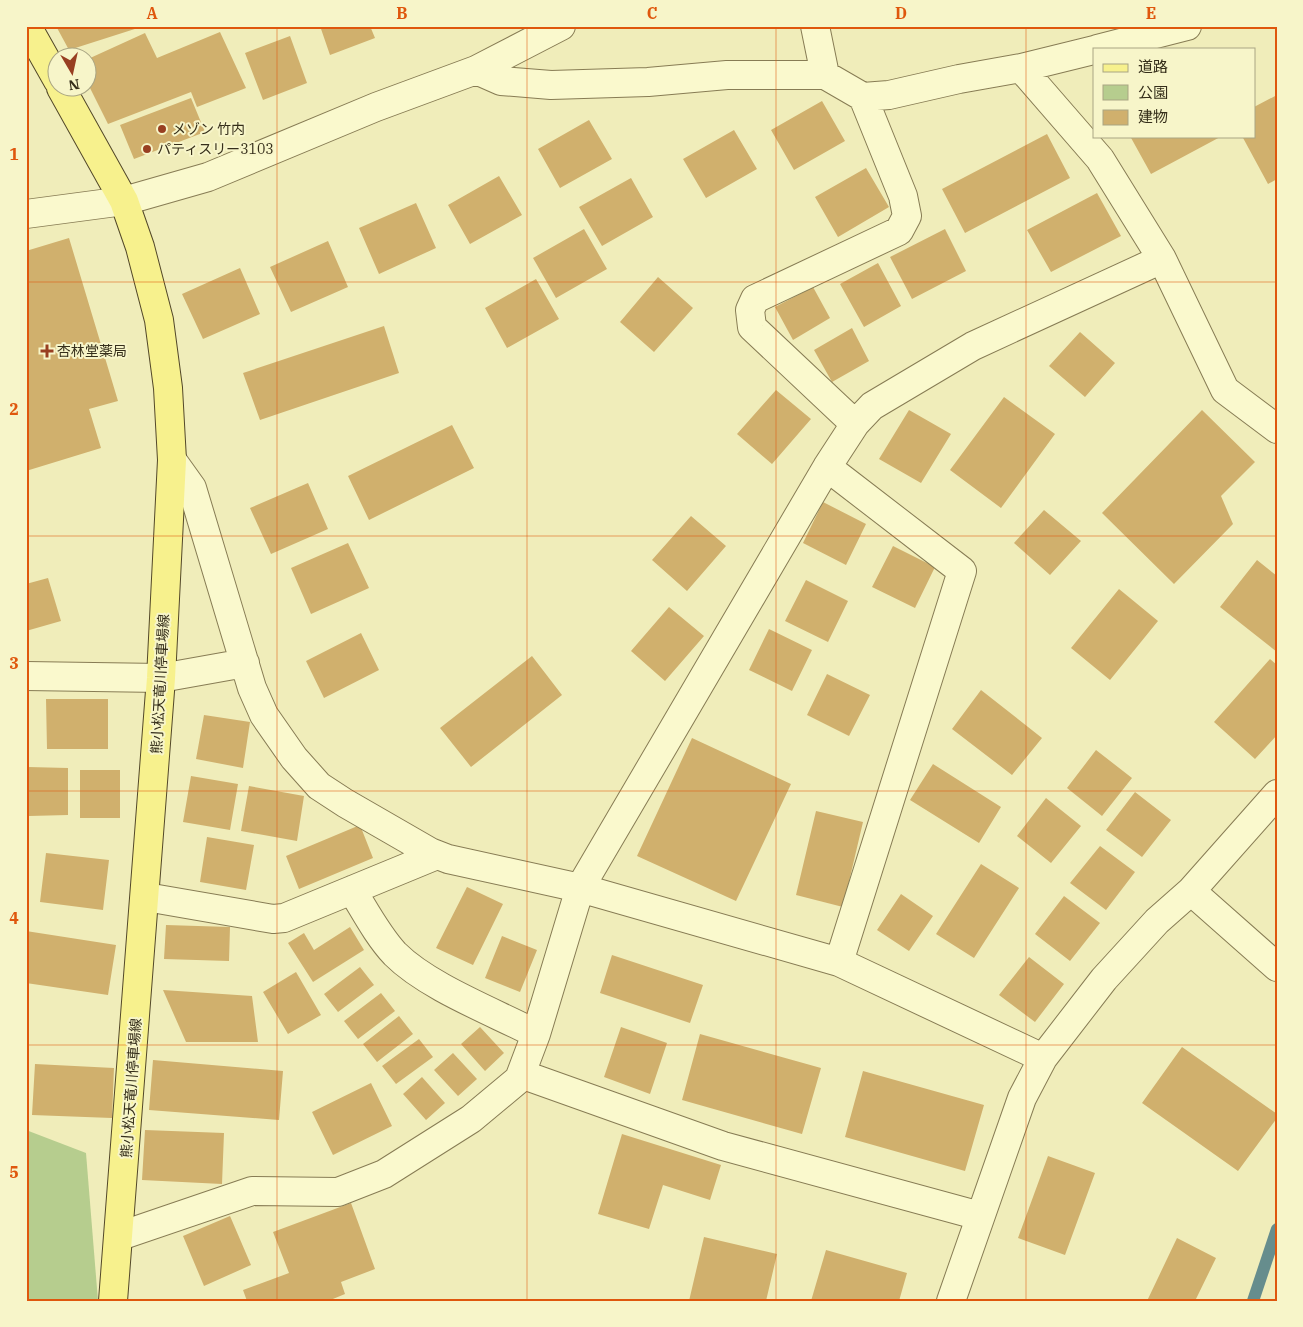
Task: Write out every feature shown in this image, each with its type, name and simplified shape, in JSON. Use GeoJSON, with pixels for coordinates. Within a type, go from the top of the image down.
{"type":"FeatureCollection","features":[{"type":"Feature","properties":{"kind":"main road"},"geometry":{"type":"LineString","coordinates":[[27,26],[48,63]]}},
{"type":"Feature","properties":{"kind":"main road","name":"熊小松天竜川停車場線"},"geometry":{"type":"LineString","coordinates":[[67,98],[124,201],[140,247],[159,320],[168,388],[172,460],[161,678],[146,897],[120,1236],[113,1301]]}},
{"type":"Feature","properties":{"kind":"street"},"geometry":{"type":"LineString","coordinates":[[26,214],[124,201],[208,177],[376,107],[476,70],[561,26]]}},
{"type":"Feature","properties":{"kind":"street"},"geometry":{"type":"LineString","coordinates":[[815,26],[825,75]]}},
{"type":"Feature","properties":{"kind":"street"},"geometry":{"type":"LineString","coordinates":[[1100,48],[1186,26]]}},
{"type":"Feature","properties":{"kind":"street"},"geometry":{"type":"LineString","coordinates":[[476,70],[501,81],[551,85],[648,82],[727,75],[825,75],[863,97],[889,95],[960,78],[1021,68],[1093,50]]}},
{"type":"Feature","properties":{"kind":"street"},"geometry":{"type":"LineString","coordinates":[[1021,68],[1100,159],[1162,259],[1225,390],[1277,429]]}},
{"type":"Feature","properties":{"kind":"street"},"geometry":{"type":"LineString","coordinates":[[855,424],[752,327],[750,310],[754,299],[899,231],[907,216],[904,196],[863,97]]}},
{"type":"Feature","properties":{"kind":"street"},"geometry":{"type":"LineString","coordinates":[[120,1236],[252,1190],[338,1192],[384,1174],[471,1119],[519,1079],[536,1034],[580,888],[827,466],[855,424],[872,406],[973,346],[1162,259]]}},
{"type":"Feature","properties":{"kind":"street"},"geometry":{"type":"LineString","coordinates":[[172,460],[192,488],[252,688],[264,715],[294,758],[319,786],[344,803],[437,855],[580,888],[839,962],[1043,1058]]}},
{"type":"Feature","properties":{"kind":"street"},"geometry":{"type":"LineString","coordinates":[[827,466],[962,571],[839,962]]}},
{"type":"Feature","properties":{"kind":"street"},"geometry":{"type":"LineString","coordinates":[[26,676],[161,678],[245,663]]}},
{"type":"Feature","properties":{"kind":"street"},"geometry":{"type":"LineString","coordinates":[[951,1301],[1022,1098],[1043,1058],[1104,979],[1157,921],[1190,891],[1277,794]]}},
{"type":"Feature","properties":{"kind":"street"},"geometry":{"type":"LineString","coordinates":[[146,897],[273,919],[284,918],[437,855]]}},
{"type":"Feature","properties":{"kind":"street"},"geometry":{"type":"LineString","coordinates":[[352,890],[389,946],[409,965],[441,985],[536,1034]]}},
{"type":"Feature","properties":{"kind":"street"},"geometry":{"type":"LineString","coordinates":[[1190,891],[1277,968]]}},
{"type":"Feature","properties":{"kind":"street"},"geometry":{"type":"LineString","coordinates":[[522,1074],[723,1146],[980,1216]]}},
{"type":"Feature","properties":{"kind":"green space"},"geometry":{"type":"Polygon","coordinates":[[[26,1130],[86,1153],[98,1301],[26,1301],[26,1130]]]}},
{"type":"Feature","properties":{"kind":"building"},"geometry":{"type":"Polygon","coordinates":[[[56,26],[141,26],[75,48],[68,48],[56,26]]]}},
{"type":"Feature","properties":{"kind":"building"},"geometry":{"type":"Polygon","coordinates":[[[320,26],[370,26],[375,38],[330,55],[320,26]]]}},
{"type":"Feature","properties":{"kind":"building"},"geometry":{"type":"Polygon","coordinates":[[[220,32],[246,88],[197,107],[191,92],[108,124],[95,98],[98,98],[98,54],[145,33],[157,58],[220,32]]]}},
{"type":"Feature","properties":{"kind":"building"},"geometry":{"type":"Polygon","coordinates":[[[290,36],[307,83],[263,100],[245,53],[290,36]]]}},
{"type":"Feature","properties":{"kind":"building"},"geometry":{"type":"Polygon","coordinates":[[[1277,95],[1277,179],[1268,184],[1243,138],[1256,138],[1256,106],[1277,95]]]}},
{"type":"Feature","properties":{"kind":"building","name":"メゾン 竹内"},"geometry":{"type":"Polygon","coordinates":[[[191,98],[205,132],[134,159],[120,125],[191,98]]]}},
{"type":"Feature","properties":{"kind":"building"},"geometry":{"type":"Polygon","coordinates":[[[822,101],[845,141],[794,170],[771,130],[822,101]]]}},
{"type":"Feature","properties":{"kind":"building"},"geometry":{"type":"Polygon","coordinates":[[[589,120],[612,159],[560,188],[538,149],[589,120]]]}},
{"type":"Feature","properties":{"kind":"building"},"geometry":{"type":"Polygon","coordinates":[[[734,130],[757,169],[706,198],[683,159],[734,130]]]}},
{"type":"Feature","properties":{"kind":"building"},"geometry":{"type":"Polygon","coordinates":[[[1047,134],[1070,178],[965,233],[942,189],[1047,134]]]}},
{"type":"Feature","properties":{"kind":"building"},"geometry":{"type":"Polygon","coordinates":[[[1131,138],[1218,138],[1151,174],[1131,138]]]}},
{"type":"Feature","properties":{"kind":"building"},"geometry":{"type":"Polygon","coordinates":[[[866,168],[889,207],[838,237],[815,197],[866,168]]]}},
{"type":"Feature","properties":{"kind":"building"},"geometry":{"type":"Polygon","coordinates":[[[499,176],[522,215],[470,244],[448,205],[499,176]]]}},
{"type":"Feature","properties":{"kind":"building"},"geometry":{"type":"Polygon","coordinates":[[[631,178],[653,217],[602,246],[579,207],[631,178]]]}},
{"type":"Feature","properties":{"kind":"building"},"geometry":{"type":"Polygon","coordinates":[[[1097,193],[1121,236],[1051,272],[1027,230],[1097,193]]]}},
{"type":"Feature","properties":{"kind":"building"},"geometry":{"type":"Polygon","coordinates":[[[416,203],[436,248],[379,274],[359,228],[416,203]]]}},
{"type":"Feature","properties":{"kind":"building"},"geometry":{"type":"Polygon","coordinates":[[[584,229],[607,269],[556,298],[533,258],[584,229]]]}},
{"type":"Feature","properties":{"kind":"building"},"geometry":{"type":"Polygon","coordinates":[[[945,229],[966,271],[912,299],[890,257],[945,229]]]}},
{"type":"Feature","properties":{"kind":"building"},"geometry":{"type":"Polygon","coordinates":[[[69,238],[118,401],[89,409],[101,448],[26,471],[26,251],[69,238]]]}},
{"type":"Feature","properties":{"kind":"building"},"geometry":{"type":"Polygon","coordinates":[[[328,241],[348,287],[291,312],[270,267],[328,241]]]}},
{"type":"Feature","properties":{"kind":"building"},"geometry":{"type":"Polygon","coordinates":[[[878,263],[901,306],[864,327],[840,284],[878,263]]]}},
{"type":"Feature","properties":{"kind":"building"},"geometry":{"type":"Polygon","coordinates":[[[240,268],[260,314],[203,339],[182,294],[240,268]]]}},
{"type":"Feature","properties":{"kind":"building"},"geometry":{"type":"Polygon","coordinates":[[[658,277],[693,308],[654,352],[620,322],[658,277]]]}},
{"type":"Feature","properties":{"kind":"building"},"geometry":{"type":"Polygon","coordinates":[[[536,279],[559,319],[507,348],[485,308],[536,279]]]}},
{"type":"Feature","properties":{"kind":"building"},"geometry":{"type":"Polygon","coordinates":[[[813,287],[830,318],[793,340],[775,307],[813,287]]]}},
{"type":"Feature","properties":{"kind":"building"},"geometry":{"type":"Polygon","coordinates":[[[384,326],[399,373],[260,420],[243,373],[384,326]]]}},
{"type":"Feature","properties":{"kind":"building"},"geometry":{"type":"Polygon","coordinates":[[[852,328],[869,361],[832,382],[814,350],[852,328]]]}},
{"type":"Feature","properties":{"kind":"building"},"geometry":{"type":"Polygon","coordinates":[[[1080,332],[1115,363],[1085,397],[1049,366],[1080,332]]]}},
{"type":"Feature","properties":{"kind":"building"},"geometry":{"type":"Polygon","coordinates":[[[776,390],[811,419],[772,464],[737,434],[776,390]]]}},
{"type":"Feature","properties":{"kind":"building"},"geometry":{"type":"Polygon","coordinates":[[[1004,397],[1055,434],[1001,508],[950,470],[1004,397]]]}},
{"type":"Feature","properties":{"kind":"building"},"geometry":{"type":"Polygon","coordinates":[[[909,410],[951,434],[921,483],[879,459],[909,410]]]}},
{"type":"Feature","properties":{"kind":"building"},"geometry":{"type":"Polygon","coordinates":[[[1202,410],[1255,462],[1221,496],[1233,524],[1174,584],[1102,513],[1202,410]]]}},
{"type":"Feature","properties":{"kind":"building"},"geometry":{"type":"Polygon","coordinates":[[[452,425],[474,468],[369,520],[348,476],[452,425]]]}},
{"type":"Feature","properties":{"kind":"building"},"geometry":{"type":"Polygon","coordinates":[[[308,483],[328,529],[271,554],[250,508],[308,483]]]}},
{"type":"Feature","properties":{"kind":"building"},"geometry":{"type":"Polygon","coordinates":[[[823,502],[866,524],[846,565],[803,543],[823,502]]]}},
{"type":"Feature","properties":{"kind":"building"},"geometry":{"type":"Polygon","coordinates":[[[1044,510],[1081,541],[1050,575],[1014,543],[1044,510]]]}},
{"type":"Feature","properties":{"kind":"building"},"geometry":{"type":"Polygon","coordinates":[[[691,516],[726,546],[687,591],[652,560],[691,516]]]}},
{"type":"Feature","properties":{"kind":"building"},"geometry":{"type":"Polygon","coordinates":[[[348,543],[369,588],[311,614],[291,568],[348,543]]]}},
{"type":"Feature","properties":{"kind":"building"},"geometry":{"type":"Polygon","coordinates":[[[893,546],[935,567],[915,608],[872,587],[893,546]]]}},
{"type":"Feature","properties":{"kind":"building"},"geometry":{"type":"Polygon","coordinates":[[[1257,560],[1277,576],[1277,652],[1220,607],[1257,560]]]}},
{"type":"Feature","properties":{"kind":"building"},"geometry":{"type":"Polygon","coordinates":[[[48,578],[61,621],[26,631],[26,584],[48,578]]]}},
{"type":"Feature","properties":{"kind":"building"},"geometry":{"type":"Polygon","coordinates":[[[806,580],[848,601],[828,642],[785,621],[806,580]]]}},
{"type":"Feature","properties":{"kind":"building"},"geometry":{"type":"Polygon","coordinates":[[[1119,589],[1158,621],[1110,680],[1071,648],[1119,589]]]}},
{"type":"Feature","properties":{"kind":"building"},"geometry":{"type":"Polygon","coordinates":[[[669,607],[704,636],[665,681],[631,651],[669,607]]]}},
{"type":"Feature","properties":{"kind":"building"},"geometry":{"type":"Polygon","coordinates":[[[769,629],[812,650],[792,691],[749,670],[769,629]]]}},
{"type":"Feature","properties":{"kind":"building"},"geometry":{"type":"Polygon","coordinates":[[[361,633],[379,670],[324,698],[306,661],[361,633]]]}},
{"type":"Feature","properties":{"kind":"building"},"geometry":{"type":"Polygon","coordinates":[[[532,656],[562,695],[471,767],[440,728],[532,656]]]}},
{"type":"Feature","properties":{"kind":"building"},"geometry":{"type":"Polygon","coordinates":[[[1270,659],[1277,665],[1277,735],[1255,759],[1214,722],[1270,659]]]}},
{"type":"Feature","properties":{"kind":"building"},"geometry":{"type":"Polygon","coordinates":[[[827,674],[870,695],[849,736],[807,715],[827,674]]]}},
{"type":"Feature","properties":{"kind":"building"},"geometry":{"type":"Polygon","coordinates":[[[981,690],[1042,738],[1012,775],[952,729],[981,690]]]}},
{"type":"Feature","properties":{"kind":"building"},"geometry":{"type":"Polygon","coordinates":[[[46,699],[108,699],[108,749],[47,749],[46,699]]]}},
{"type":"Feature","properties":{"kind":"building"},"geometry":{"type":"Polygon","coordinates":[[[204,715],[250,722],[243,768],[196,759],[204,715]]]}},
{"type":"Feature","properties":{"kind":"building"},"geometry":{"type":"Polygon","coordinates":[[[692,738],[791,784],[736,901],[637,856],[692,738]]]}},
{"type":"Feature","properties":{"kind":"building"},"geometry":{"type":"Polygon","coordinates":[[[1096,750],[1132,778],[1102,816],[1067,788],[1096,750]]]}},
{"type":"Feature","properties":{"kind":"building"},"geometry":{"type":"Polygon","coordinates":[[[933,764],[1001,807],[979,843],[910,800],[933,764]]]}},
{"type":"Feature","properties":{"kind":"building"},"geometry":{"type":"Polygon","coordinates":[[[28,767],[68,768],[68,815],[29,816],[28,767]]]}},
{"type":"Feature","properties":{"kind":"building"},"geometry":{"type":"Polygon","coordinates":[[[80,770],[120,770],[120,818],[80,818],[80,770]]]}},
{"type":"Feature","properties":{"kind":"building"},"geometry":{"type":"Polygon","coordinates":[[[191,776],[238,784],[230,830],[183,822],[191,776]]]}},
{"type":"Feature","properties":{"kind":"building"},"geometry":{"type":"Polygon","coordinates":[[[249,786],[304,796],[297,841],[241,831],[249,786]]]}},
{"type":"Feature","properties":{"kind":"building"},"geometry":{"type":"Polygon","coordinates":[[[1135,792],[1171,820],[1142,857],[1106,830],[1135,792]]]}},
{"type":"Feature","properties":{"kind":"building"},"geometry":{"type":"Polygon","coordinates":[[[1046,798],[1081,826],[1051,863],[1017,836],[1046,798]]]}},
{"type":"Feature","properties":{"kind":"building"},"geometry":{"type":"Polygon","coordinates":[[[816,811],[863,822],[843,907],[796,895],[816,811]]]}},
{"type":"Feature","properties":{"kind":"building"},"geometry":{"type":"Polygon","coordinates":[[[360,825],[373,858],[299,889],[286,856],[360,825]]]}},
{"type":"Feature","properties":{"kind":"building"},"geometry":{"type":"Polygon","coordinates":[[[207,837],[254,845],[246,890],[200,882],[207,837]]]}},
{"type":"Feature","properties":{"kind":"building"},"geometry":{"type":"Polygon","coordinates":[[[1100,846],[1135,872],[1106,910],[1070,883],[1100,846]]]}},
{"type":"Feature","properties":{"kind":"building"},"geometry":{"type":"Polygon","coordinates":[[[46,853],[109,860],[103,910],[40,902],[46,853]]]}},
{"type":"Feature","properties":{"kind":"building"},"geometry":{"type":"Polygon","coordinates":[[[981,864],[1019,888],[974,958],[936,934],[981,864]]]}},
{"type":"Feature","properties":{"kind":"building"},"geometry":{"type":"Polygon","coordinates":[[[467,887],[503,904],[473,965],[436,948],[467,887]]]}},
{"type":"Feature","properties":{"kind":"building"},"geometry":{"type":"Polygon","coordinates":[[[901,894],[933,916],[909,951],[877,930],[901,894]]]}},
{"type":"Feature","properties":{"kind":"building"},"geometry":{"type":"Polygon","coordinates":[[[1064,896],[1100,923],[1070,961],[1035,934],[1064,896]]]}},
{"type":"Feature","properties":{"kind":"building"},"geometry":{"type":"Polygon","coordinates":[[[166,925],[230,927],[229,961],[164,959],[166,925]]]}},
{"type":"Feature","properties":{"kind":"building"},"geometry":{"type":"Polygon","coordinates":[[[350,927],[364,950],[313,982],[288,943],[304,933],[314,950],[350,927]]]}},
{"type":"Feature","properties":{"kind":"building"},"geometry":{"type":"Polygon","coordinates":[[[26,931],[116,945],[108,995],[26,983],[26,931]]]}},
{"type":"Feature","properties":{"kind":"building"},"geometry":{"type":"Polygon","coordinates":[[[502,936],[537,950],[520,992],[485,978],[502,936]]]}},
{"type":"Feature","properties":{"kind":"building"},"geometry":{"type":"Polygon","coordinates":[[[612,955],[703,985],[690,1023],[600,993],[612,955]]]}},
{"type":"Feature","properties":{"kind":"building"},"geometry":{"type":"Polygon","coordinates":[[[1029,957],[1064,984],[1035,1022],[999,995],[1029,957]]]}},
{"type":"Feature","properties":{"kind":"building"},"geometry":{"type":"Polygon","coordinates":[[[360,967],[374,985],[338,1012],[324,994],[360,967]]]}},
{"type":"Feature","properties":{"kind":"building"},"geometry":{"type":"Polygon","coordinates":[[[296,972],[321,1015],[288,1034],[263,992],[296,972]]]}},
{"type":"Feature","properties":{"kind":"building"},"geometry":{"type":"Polygon","coordinates":[[[163,990],[252,996],[258,1042],[186,1042],[163,990]]]}},
{"type":"Feature","properties":{"kind":"building"},"geometry":{"type":"Polygon","coordinates":[[[381,993],[395,1011],[358,1039],[344,1021],[381,993]]]}},
{"type":"Feature","properties":{"kind":"building"},"geometry":{"type":"Polygon","coordinates":[[[399,1016],[413,1034],[377,1062],[363,1044],[399,1016]]]}},
{"type":"Feature","properties":{"kind":"building"},"geometry":{"type":"Polygon","coordinates":[[[480,1027],[504,1053],[485,1071],[461,1044],[480,1027]]]}},
{"type":"Feature","properties":{"kind":"building"},"geometry":{"type":"Polygon","coordinates":[[[621,1027],[667,1043],[650,1094],[604,1077],[621,1027]]]}},
{"type":"Feature","properties":{"kind":"building"},"geometry":{"type":"Polygon","coordinates":[[[700,1034],[821,1068],[802,1134],[682,1100],[700,1034]]]}},
{"type":"Feature","properties":{"kind":"building"},"geometry":{"type":"Polygon","coordinates":[[[419,1039],[433,1057],[396,1084],[382,1066],[419,1039]]]}},
{"type":"Feature","properties":{"kind":"building"},"geometry":{"type":"Polygon","coordinates":[[[1182,1047],[1277,1114],[1277,1118],[1238,1171],[1142,1103],[1182,1047]]]}},
{"type":"Feature","properties":{"kind":"building"},"geometry":{"type":"Polygon","coordinates":[[[453,1053],[477,1079],[458,1096],[434,1070],[453,1053]]]}},
{"type":"Feature","properties":{"kind":"building"},"geometry":{"type":"Polygon","coordinates":[[[153,1060],[283,1071],[279,1120],[149,1110],[153,1060]]]}},
{"type":"Feature","properties":{"kind":"building"},"geometry":{"type":"Polygon","coordinates":[[[35,1064],[114,1068],[112,1118],[32,1115],[35,1064]]]}},
{"type":"Feature","properties":{"kind":"building"},"geometry":{"type":"Polygon","coordinates":[[[863,1071],[984,1105],[965,1171],[845,1137],[863,1071]]]}},
{"type":"Feature","properties":{"kind":"building"},"geometry":{"type":"Polygon","coordinates":[[[422,1077],[445,1103],[426,1120],[403,1094],[422,1077]]]}},
{"type":"Feature","properties":{"kind":"building"},"geometry":{"type":"Polygon","coordinates":[[[371,1083],[392,1126],[333,1155],[312,1112],[371,1083]]]}},
{"type":"Feature","properties":{"kind":"building"},"geometry":{"type":"Polygon","coordinates":[[[145,1130],[224,1133],[222,1184],[142,1180],[145,1130]]]}},
{"type":"Feature","properties":{"kind":"building"},"geometry":{"type":"Polygon","coordinates":[[[622,1134],[721,1165],[710,1200],[663,1185],[649,1229],[598,1214],[622,1134]]]}},
{"type":"Feature","properties":{"kind":"building"},"geometry":{"type":"Polygon","coordinates":[[[1048,1156],[1095,1173],[1065,1255],[1018,1238],[1048,1156]]]}},
{"type":"Feature","properties":{"kind":"building"},"geometry":{"type":"Polygon","coordinates":[[[351,1203],[375,1269],[341,1282],[345,1294],[328,1301],[247,1301],[243,1290],[289,1273],[273,1232],[351,1203]]]}},
{"type":"Feature","properties":{"kind":"building"},"geometry":{"type":"Polygon","coordinates":[[[230,1216],[251,1265],[204,1286],[183,1236],[230,1216]]]}},
{"type":"Feature","properties":{"kind":"building"},"geometry":{"type":"Polygon","coordinates":[[[704,1237],[777,1254],[766,1301],[689,1301],[704,1237]]]}},
{"type":"Feature","properties":{"kind":"building"},"geometry":{"type":"Polygon","coordinates":[[[1177,1238],[1216,1258],[1195,1301],[1147,1301],[1177,1238]]]}},
{"type":"Feature","properties":{"kind":"building"},"geometry":{"type":"Polygon","coordinates":[[[826,1250],[907,1273],[899,1301],[811,1301],[826,1250]]]}},
{"type":"Feature","properties":{"kind":"waterway"},"geometry":{"type":"LineString","coordinates":[[1253,1301],[1277,1229]]}},
{"type":"Feature","properties":{"kind":"place","name":"メゾン 竹内"},"geometry":{"type":"Point","coordinates":[162,129]}},
{"type":"Feature","properties":{"kind":"place","name":"パティスリー3103"},"geometry":{"type":"Point","coordinates":[147,149]}},
{"type":"Feature","properties":{"kind":"place","name":"杏林堂薬局"},"geometry":{"type":"Point","coordinates":[47,351]}}]}
